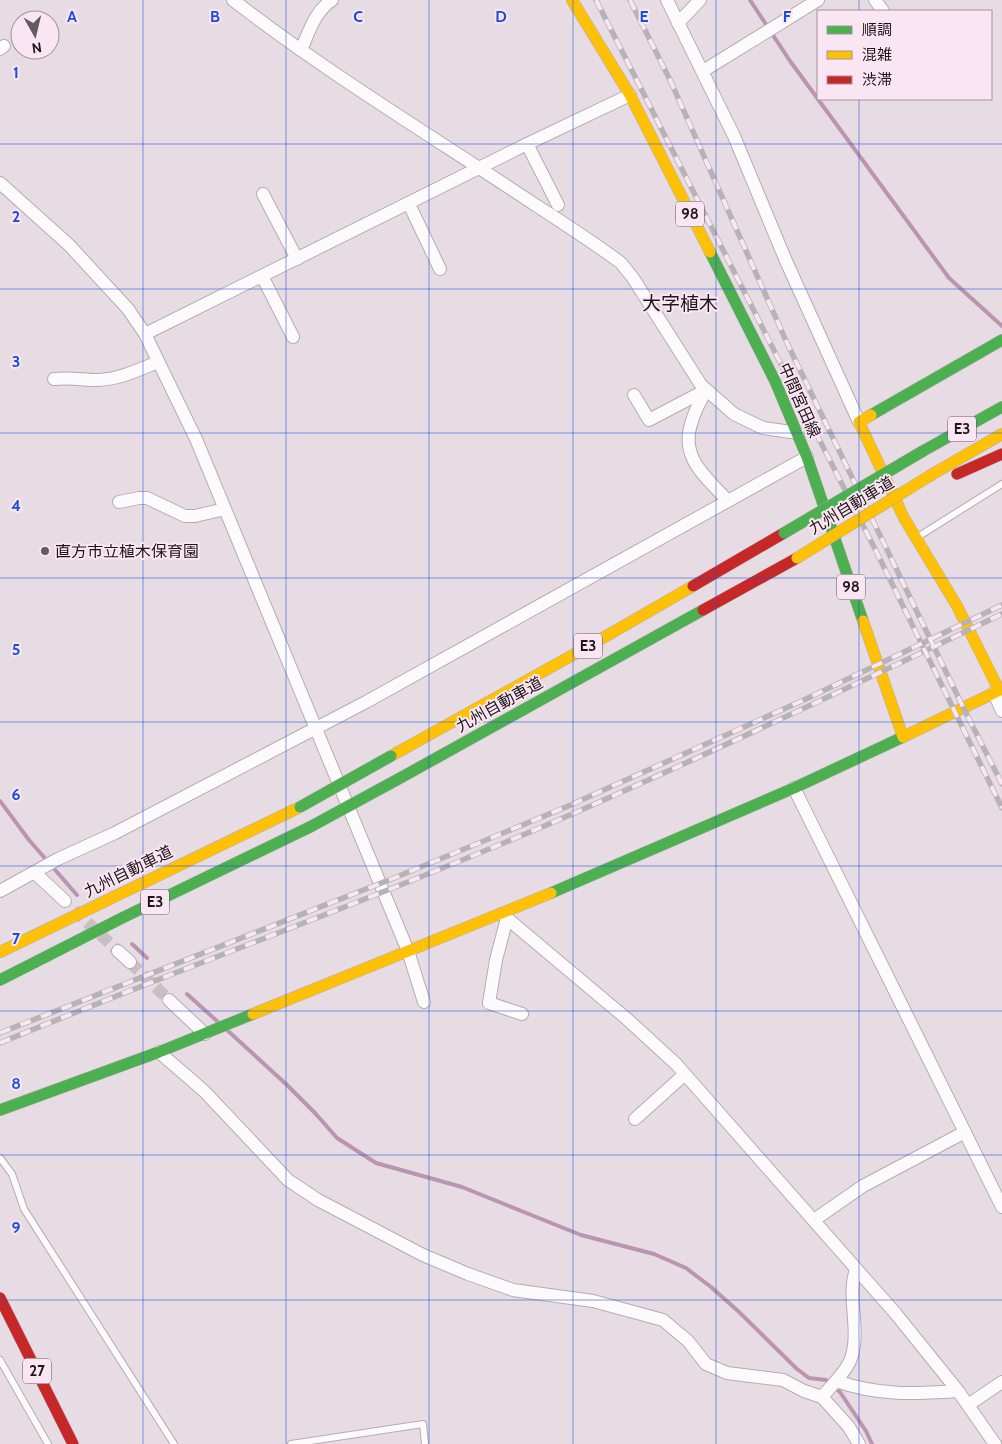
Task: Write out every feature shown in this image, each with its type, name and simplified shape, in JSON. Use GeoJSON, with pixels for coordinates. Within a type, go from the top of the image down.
{"type":"FeatureCollection","features":[{"type":"Feature","properties":{"kind":"main road","name":"中間宮田線"},"geometry":{"type":"LineString","coordinates":[[572,0],[630,95],[775,381],[807,456],[903,737]]}},
{"type":"Feature","properties":{"kind":"main road"},"geometry":{"type":"LineString","coordinates":[[0,1110],[159,1052],[408,951],[505,916],[794,788],[999,691],[957,606],[904,518],[859,422],[1002,340]]}},
{"type":"Feature","properties":{"kind":"main road","name":"九州自動車道"},"geometry":{"type":"LineString","coordinates":[[0,952],[300,806],[589,646],[1002,406]]}},
{"type":"Feature","properties":{"kind":"main road","name":"九州自動車道"},"geometry":{"type":"LineString","coordinates":[[0,980],[310,827],[402,777],[797,558],[881,506],[933,479],[1002,434]]}},
{"type":"Feature","properties":{"kind":"main road"},"geometry":{"type":"LineString","coordinates":[[933,479],[1002,454]]}},
{"type":"Feature","properties":{"kind":"main road","name":"27"},"geometry":{"type":"LineString","coordinates":[[0,1298],[73,1444]]}},
{"type":"Feature","properties":{"kind":"street"},"geometry":{"type":"LineString","coordinates":[[233,0],[350,85],[480,168],[621,263],[633,278],[706,390],[734,414],[763,428],[798,433]]}},
{"type":"Feature","properties":{"kind":"street"},"geometry":{"type":"LineString","coordinates":[[301,50],[317,15],[332,0]]}},
{"type":"Feature","properties":{"kind":"street"},"geometry":{"type":"LineString","coordinates":[[667,0],[734,136],[786,261],[859,422]]}},
{"type":"Feature","properties":{"kind":"street"},"geometry":{"type":"LineString","coordinates":[[678,23],[700,0]]}},
{"type":"Feature","properties":{"kind":"street"},"geometry":{"type":"LineString","coordinates":[[703,71],[818,0]]}},
{"type":"Feature","properties":{"kind":"street"},"geometry":{"type":"LineString","coordinates":[[145,334],[630,95]]}},
{"type":"Feature","properties":{"kind":"street"},"geometry":{"type":"LineString","coordinates":[[528,144],[558,205]]}},
{"type":"Feature","properties":{"kind":"street"},"geometry":{"type":"LineString","coordinates":[[0,184],[69,245],[128,309],[145,334],[196,439],[408,951],[424,1002]]}},
{"type":"Feature","properties":{"kind":"street"},"geometry":{"type":"LineString","coordinates":[[263,194],[296,259]]}},
{"type":"Feature","properties":{"kind":"street"},"geometry":{"type":"LineString","coordinates":[[409,204],[440,269]]}},
{"type":"Feature","properties":{"kind":"street"},"geometry":{"type":"LineString","coordinates":[[262,276],[293,337]]}},
{"type":"Feature","properties":{"kind":"street"},"geometry":{"type":"LineString","coordinates":[[54,379],[65,377],[96,380],[112,379],[126,376],[158,362]]}},
{"type":"Feature","properties":{"kind":"street"},"geometry":{"type":"LineString","coordinates":[[634,395],[649,420],[706,390]]}},
{"type":"Feature","properties":{"kind":"street"},"geometry":{"type":"LineString","coordinates":[[706,390],[691,422],[688,441],[690,455],[727,500]]}},
{"type":"Feature","properties":{"kind":"street"},"geometry":{"type":"LineString","coordinates":[[0,890],[316,729],[807,456]]}},
{"type":"Feature","properties":{"kind":"street"},"geometry":{"type":"LineString","coordinates":[[119,502],[147,498],[185,516],[195,516],[224,509]]}},
{"type":"Feature","properties":{"kind":"street"},"geometry":{"type":"LineString","coordinates":[[999,691],[1002,711]]}},
{"type":"Feature","properties":{"kind":"street"},"geometry":{"type":"LineString","coordinates":[[794,788],[1002,1207]]}},
{"type":"Feature","properties":{"kind":"street"},"geometry":{"type":"LineString","coordinates":[[38,871],[65,901]]}},
{"type":"Feature","properties":{"kind":"street"},"geometry":{"type":"LineString","coordinates":[[522,1014],[489,1003],[505,916],[627,1019],[676,1064],[896,1314],[958,1391],[995,1444]]}},
{"type":"Feature","properties":{"kind":"street"},"geometry":{"type":"LineString","coordinates":[[118,951],[130,962]]}},
{"type":"Feature","properties":{"kind":"street"},"geometry":{"type":"LineString","coordinates":[[169,1000],[208,1032]]}},
{"type":"Feature","properties":{"kind":"street"},"geometry":{"type":"LineString","coordinates":[[159,1052],[204,1091],[288,1180],[318,1200],[423,1255],[513,1290],[593,1301],[663,1320],[688,1341],[706,1364],[727,1372],[782,1380],[804,1391],[822,1397],[849,1427],[859,1444]]}},
{"type":"Feature","properties":{"kind":"street"},"geometry":{"type":"LineString","coordinates":[[635,1119],[685,1074]]}},
{"type":"Feature","properties":{"kind":"street"},"geometry":{"type":"LineString","coordinates":[[814,1220],[863,1186],[964,1132]]}},
{"type":"Feature","properties":{"kind":"street"},"geometry":{"type":"LineString","coordinates":[[822,1397],[850,1361],[854,1342],[852,1280],[856,1269]]}},
{"type":"Feature","properties":{"kind":"street"},"geometry":{"type":"LineString","coordinates":[[836,1381],[858,1388],[894,1394],[958,1391]]}},
{"type":"Feature","properties":{"kind":"street"},"geometry":{"type":"LineString","coordinates":[[968,1405],[1002,1382]]}},
{"type":"Feature","properties":{"kind":"lane"},"geometry":{"type":"LineString","coordinates":[[966,427],[1002,402]]}},
{"type":"Feature","properties":{"kind":"lane"},"geometry":{"type":"LineString","coordinates":[[915,538],[1002,484]]}},
{"type":"Feature","properties":{"kind":"lane"},"geometry":{"type":"LineString","coordinates":[[0,1158],[12,1174],[24,1209],[174,1444]]}},
{"type":"Feature","properties":{"kind":"lane"},"geometry":{"type":"LineString","coordinates":[[0,1360],[48,1444]]}},
{"type":"Feature","properties":{"kind":"lane"},"geometry":{"type":"LineString","coordinates":[[291,1444],[330,1441],[423,1424],[425,1444]]}},
{"type":"Feature","properties":{"kind":"waterway"},"geometry":{"type":"LineString","coordinates":[[750,0],[817,98]]}},
{"type":"Feature","properties":{"kind":"waterway"},"geometry":{"type":"LineString","coordinates":[[819,100],[949,278],[1002,326]]}},
{"type":"Feature","properties":{"kind":"waterway"},"geometry":{"type":"LineString","coordinates":[[0,801],[29,840],[77,895]]}},
{"type":"Feature","properties":{"kind":"waterway"},"geometry":{"type":"LineString","coordinates":[[132,944],[147,958]]}},
{"type":"Feature","properties":{"kind":"waterway"},"geometry":{"type":"LineString","coordinates":[[187,994],[218,1022]]}},
{"type":"Feature","properties":{"kind":"waterway"},"geometry":{"type":"LineString","coordinates":[[227,1030],[286,1084],[337,1138],[376,1163],[462,1187],[581,1235],[654,1254],[686,1268],[738,1311],[797,1369],[809,1378],[826,1380],[840,1392],[866,1431],[872,1444]]}},
{"type":"Feature","properties":{"kind":"tunnel"},"geometry":{"type":"LineString","coordinates":[[74,910],[118,951]]}},
{"type":"Feature","properties":{"kind":"tunnel"},"geometry":{"type":"LineString","coordinates":[[130,962],[169,1000]]}},
{"type":"Feature","properties":{"kind":"railway"},"geometry":{"type":"LineString","coordinates":[[596,0],[878,555],[1002,808]]}},
{"type":"Feature","properties":{"kind":"railway"},"geometry":{"type":"LineString","coordinates":[[630,0],[671,82],[787,343],[1002,784]]}},
{"type":"Feature","properties":{"kind":"railway"},"geometry":{"type":"LineString","coordinates":[[0,1033],[394,878],[566,807],[806,699],[1002,605]]}},
{"type":"Feature","properties":{"kind":"railway"},"geometry":{"type":"LineString","coordinates":[[0,1043],[428,874],[570,815],[895,666],[1002,614]]}},
{"type":"Feature","properties":{"kind":"traffic: fast"},"geometry":{"type":"LineString","coordinates":[[710,252],[775,381],[807,457],[863,621]]}},
{"type":"Feature","properties":{"kind":"traffic: fast"},"geometry":{"type":"LineString","coordinates":[[871,415],[1002,340]]}},
{"type":"Feature","properties":{"kind":"traffic: fast"},"geometry":{"type":"LineString","coordinates":[[923,451],[1002,407]]}},
{"type":"Feature","properties":{"kind":"traffic: fast"},"geometry":{"type":"LineString","coordinates":[[784,533],[923,451]]}},
{"type":"Feature","properties":{"kind":"traffic: fast"},"geometry":{"type":"LineString","coordinates":[[402,777],[703,610]]}},
{"type":"Feature","properties":{"kind":"traffic: fast"},"geometry":{"type":"LineString","coordinates":[[551,893],[794,788],[903,737]]}},
{"type":"Feature","properties":{"kind":"traffic: fast"},"geometry":{"type":"LineString","coordinates":[[300,807],[391,756]]}},
{"type":"Feature","properties":{"kind":"traffic: fast"},"geometry":{"type":"LineString","coordinates":[[310,827],[402,777]]}},
{"type":"Feature","properties":{"kind":"traffic: fast"},"geometry":{"type":"LineString","coordinates":[[0,980],[122,918],[310,827]]}},
{"type":"Feature","properties":{"kind":"traffic: fast"},"geometry":{"type":"LineString","coordinates":[[0,1110],[159,1052],[253,1014]]}},
{"type":"Feature","properties":{"kind":"traffic: slow"},"geometry":{"type":"LineString","coordinates":[[572,0],[630,95],[710,252]]}},
{"type":"Feature","properties":{"kind":"traffic: slow"},"geometry":{"type":"LineString","coordinates":[[871,415],[859,422],[904,518],[957,606],[999,690]]}},
{"type":"Feature","properties":{"kind":"traffic: slow"},"geometry":{"type":"LineString","coordinates":[[931,475],[1002,434]]}},
{"type":"Feature","properties":{"kind":"traffic: slow"},"geometry":{"type":"LineString","coordinates":[[797,558],[931,475]]}},
{"type":"Feature","properties":{"kind":"traffic: slow"},"geometry":{"type":"LineString","coordinates":[[391,756],[693,586]]}},
{"type":"Feature","properties":{"kind":"traffic: slow"},"geometry":{"type":"LineString","coordinates":[[863,621],[903,737],[1002,689]]}},
{"type":"Feature","properties":{"kind":"traffic: slow"},"geometry":{"type":"LineString","coordinates":[[0,952],[300,807]]}},
{"type":"Feature","properties":{"kind":"traffic: slow"},"geometry":{"type":"LineString","coordinates":[[253,1014],[551,893]]}},
{"type":"Feature","properties":{"kind":"traffic: jam"},"geometry":{"type":"LineString","coordinates":[[957,474],[1002,454]]}},
{"type":"Feature","properties":{"kind":"traffic: jam"},"geometry":{"type":"LineString","coordinates":[[693,586],[784,533]]}},
{"type":"Feature","properties":{"kind":"traffic: jam"},"geometry":{"type":"LineString","coordinates":[[703,610],[797,558]]}},
{"type":"Feature","properties":{"kind":"traffic: jam"},"geometry":{"type":"LineString","coordinates":[[0,1298],[73,1444]]}},
{"type":"Feature","properties":{"kind":"place","name":"直方市立植木保育園"},"geometry":{"type":"Point","coordinates":[45,551]}},
{"type":"Feature","properties":{"kind":"district","name":"大字植木"},"geometry":{"type":"Point","coordinates":[680,303]}}]}
